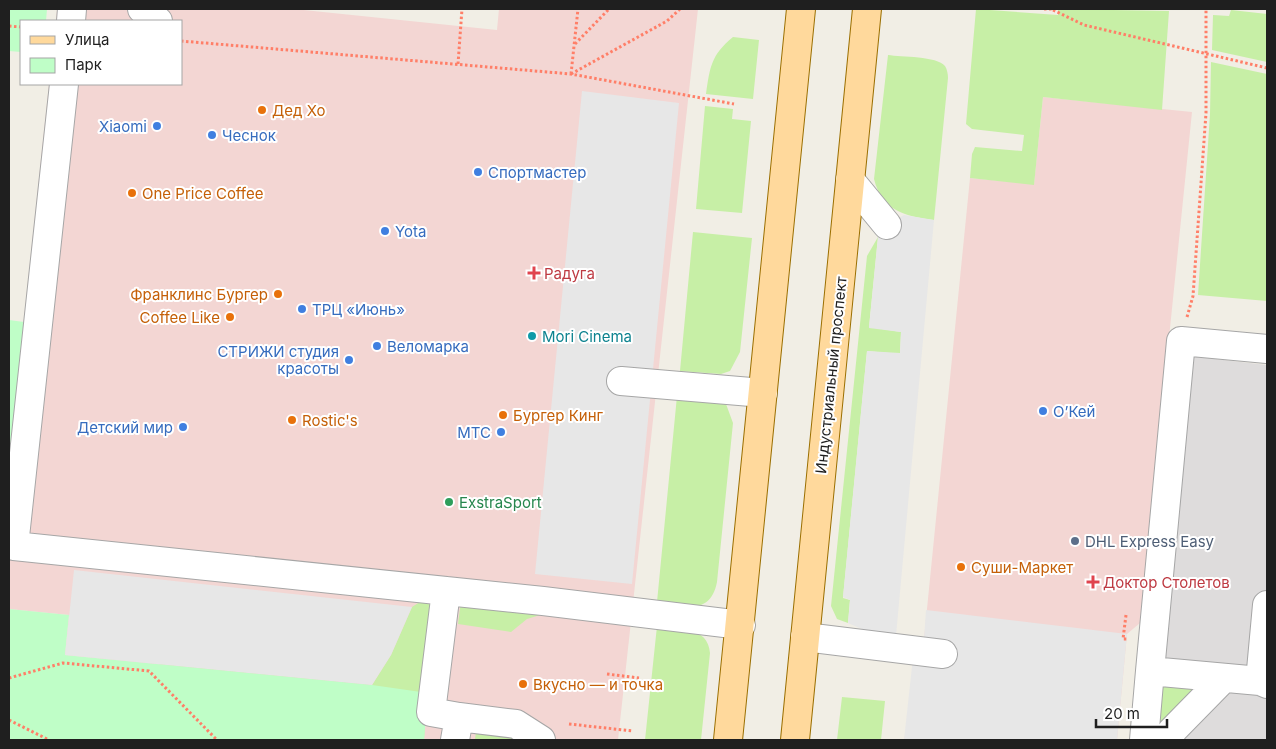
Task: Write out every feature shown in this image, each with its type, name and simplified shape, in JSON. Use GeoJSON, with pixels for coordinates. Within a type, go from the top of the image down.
{"type":"FeatureCollection","features":[{"type":"Feature","properties":{"kind":"main road"},"geometry":{"type":"LineString","coordinates":[[728,740],[801,9]]}},
{"type":"Feature","properties":{"kind":"main road","name":"Индустриальный проспект"},"geometry":{"type":"LineString","coordinates":[[795,740],[867,9]]}},
{"type":"Feature","properties":{"kind":"lane"},"geometry":{"type":"LineString","coordinates":[[142,9],[157,20]]}},
{"type":"Feature","properties":{"kind":"lane"},"geometry":{"type":"LineString","coordinates":[[64,85],[14,546],[139,548],[446,591],[741,624]]}},
{"type":"Feature","properties":{"kind":"lane"},"geometry":{"type":"LineString","coordinates":[[850,180],[886,225]]}},
{"type":"Feature","properties":{"kind":"lane"},"geometry":{"type":"LineString","coordinates":[[1144,740],[1181,341],[1267,348]]}},
{"type":"Feature","properties":{"kind":"lane"},"geometry":{"type":"LineString","coordinates":[[621,381],[764,393]]}},
{"type":"Feature","properties":{"kind":"lane"},"geometry":{"type":"LineString","coordinates":[[446,591],[431,712],[457,728],[516,724],[541,740]]}},
{"type":"Feature","properties":{"kind":"lane"},"geometry":{"type":"LineString","coordinates":[[1150,671],[1264,682],[1267,605]]}},
{"type":"Feature","properties":{"kind":"lane"},"geometry":{"type":"LineString","coordinates":[[805,637],[853,635],[943,654]]}},
{"type":"Feature","properties":{"kind":"lane"},"geometry":{"type":"LineString","coordinates":[[1170,740],[1171,732],[1224,678]]}},
{"type":"Feature","properties":{"kind":"path"},"geometry":{"type":"LineString","coordinates":[[458,64],[462,9]]}},
{"type":"Feature","properties":{"kind":"path"},"geometry":{"type":"LineString","coordinates":[[571,74],[578,9]]}},
{"type":"Feature","properties":{"kind":"path"},"geometry":{"type":"LineString","coordinates":[[574,45],[609,9]]}},
{"type":"Feature","properties":{"kind":"path"},"geometry":{"type":"LineString","coordinates":[[571,74],[667,21],[680,9]]}},
{"type":"Feature","properties":{"kind":"path"},"geometry":{"type":"LineString","coordinates":[[1044,9],[1053,9],[1084,25],[1267,68]]}},
{"type":"Feature","properties":{"kind":"path"},"geometry":{"type":"LineString","coordinates":[[1181,341],[1193,296],[1206,113],[1206,9]]}},
{"type":"Feature","properties":{"kind":"path"},"geometry":{"type":"LineString","coordinates":[[182,41],[571,74],[734,104]]}},
{"type":"Feature","properties":{"kind":"path"},"geometry":{"type":"LineString","coordinates":[[9,678],[63,663],[149,671],[217,740]]}},
{"type":"Feature","properties":{"kind":"path"},"geometry":{"type":"LineString","coordinates":[[607,674],[639,678]]}},
{"type":"Feature","properties":{"kind":"path"},"geometry":{"type":"LineString","coordinates":[[9,720],[48,740]]}},
{"type":"Feature","properties":{"kind":"path"},"geometry":{"type":"LineString","coordinates":[[569,724],[632,731]]}},
{"type":"Feature","properties":{"kind":"shaded area"},"geometry":{"type":"Polygon","coordinates":[[[57,9],[294,9],[497,30],[499,9],[698,9],[618,740],[424,740],[428,693],[65,655],[69,615],[9,609],[9,459],[49,85],[182,85],[182,20],[56,20],[57,9]]]}},
{"type":"Feature","properties":{"kind":"shaded area"},"geometry":{"type":"Polygon","coordinates":[[[582,91],[679,103],[632,584],[535,574],[582,91]]]}},
{"type":"Feature","properties":{"kind":"shaded area"},"geometry":{"type":"Polygon","coordinates":[[[1043,97],[1192,112],[1140,623],[1127,634],[1117,740],[904,740],[924,639],[970,178],[1034,184],[1043,97]]]}},
{"type":"Feature","properties":{"kind":"shaded area"},"geometry":{"type":"Polygon","coordinates":[[[904,215],[934,220],[896,636],[871,633],[848,623],[850,600],[843,597],[867,351],[900,353],[901,332],[869,328],[878,237],[887,225],[904,215]]]}},
{"type":"Feature","properties":{"kind":"shaded area"},"geometry":{"type":"Polygon","coordinates":[[[1171,354],[1267,365],[1267,740],[1137,740],[1171,354]]]}},
{"type":"Feature","properties":{"kind":"shaded area"},"geometry":{"type":"Polygon","coordinates":[[[74,570],[412,607],[391,655],[372,685],[65,655],[74,570]]]}},
{"type":"Feature","properties":{"kind":"shaded area"},"geometry":{"type":"Polygon","coordinates":[[[926,610],[1127,634],[1117,740],[904,740],[915,639],[924,639],[926,610]]]}},
{"type":"Feature","properties":{"kind":"green space"},"geometry":{"type":"Polygon","coordinates":[[[9,9],[47,9],[46,20],[20,20],[20,52],[9,51],[9,9]]]}},
{"type":"Feature","properties":{"kind":"green space"},"geometry":{"type":"Polygon","coordinates":[[[976,9],[1058,15],[1058,9],[1169,11],[1162,110],[1043,97],[1034,185],[970,178],[972,154],[975,147],[1022,151],[1024,135],[972,129],[966,124],[976,9]]]}},
{"type":"Feature","properties":{"kind":"green space"},"geometry":{"type":"Polygon","coordinates":[[[1231,10],[1267,14],[1267,62],[1212,50],[1213,15],[1229,16],[1231,10]]]}},
{"type":"Feature","properties":{"kind":"green space"},"geometry":{"type":"Polygon","coordinates":[[[733,37],[759,40],[753,99],[706,94],[713,62],[720,50],[733,37]]]}},
{"type":"Feature","properties":{"kind":"green space"},"geometry":{"type":"Polygon","coordinates":[[[888,55],[935,60],[945,66],[947,70],[948,78],[934,220],[904,214],[896,210],[883,198],[874,179],[888,55]]]}},
{"type":"Feature","properties":{"kind":"green space"},"geometry":{"type":"Polygon","coordinates":[[[1211,62],[1267,74],[1267,301],[1198,295],[1210,114],[1211,62]]]}},
{"type":"Feature","properties":{"kind":"green space"},"geometry":{"type":"Polygon","coordinates":[[[705,106],[733,109],[732,119],[751,121],[742,213],[696,209],[705,106]]]}},
{"type":"Feature","properties":{"kind":"green space"},"geometry":{"type":"Polygon","coordinates":[[[693,232],[752,238],[740,352],[730,371],[721,374],[680,371],[693,232]]]}},
{"type":"Feature","properties":{"kind":"green space"},"geometry":{"type":"Polygon","coordinates":[[[878,237],[869,327],[901,332],[900,354],[867,351],[843,598],[850,600],[848,623],[837,619],[831,606],[867,256],[878,237]]]}},
{"type":"Feature","properties":{"kind":"green space"},"geometry":{"type":"Polygon","coordinates":[[[9,320],[24,322],[9,459],[9,320]]]}},
{"type":"Feature","properties":{"kind":"green space"},"geometry":{"type":"Polygon","coordinates":[[[677,396],[716,400],[726,404],[733,423],[717,582],[714,593],[708,600],[694,606],[657,602],[677,396]]]}},
{"type":"Feature","properties":{"kind":"green space"},"geometry":{"type":"Polygon","coordinates":[[[435,597],[424,740],[154,663],[372,685],[391,655],[412,607],[426,598],[435,597]]]}},
{"type":"Feature","properties":{"kind":"green space"},"geometry":{"type":"Polygon","coordinates":[[[461,601],[550,612],[527,619],[511,632],[458,624],[461,601]]]}},
{"type":"Feature","properties":{"kind":"green space"},"geometry":{"type":"Polygon","coordinates":[[[9,609],[69,615],[65,655],[372,685],[428,693],[424,740],[9,740],[9,609]]]}},
{"type":"Feature","properties":{"kind":"green space"},"geometry":{"type":"Polygon","coordinates":[[[657,626],[691,630],[698,633],[708,644],[710,653],[701,740],[645,740],[657,626]]]}},
{"type":"Feature","properties":{"kind":"green space"},"geometry":{"type":"Polygon","coordinates":[[[1150,671],[1224,678],[1171,732],[1145,730],[1150,671]]]}},
{"type":"Feature","properties":{"kind":"green space"},"geometry":{"type":"Polygon","coordinates":[[[842,697],[885,701],[881,740],[837,740],[842,697]]]}},
{"type":"Feature","properties":{"kind":"green space"},"geometry":{"type":"Polygon","coordinates":[[[477,722],[529,740],[475,740],[477,722]]]}},
{"type":"Feature","properties":{"kind":"place","name":"Дед Хо"},"geometry":{"type":"Point","coordinates":[262,110]}},
{"type":"Feature","properties":{"kind":"place","name":"Xiaomi"},"geometry":{"type":"Point","coordinates":[157,126]}},
{"type":"Feature","properties":{"kind":"place","name":"Чеснок"},"geometry":{"type":"Point","coordinates":[212,135]}},
{"type":"Feature","properties":{"kind":"place","name":"Спортмастер"},"geometry":{"type":"Point","coordinates":[478,172]}},
{"type":"Feature","properties":{"kind":"place","name":"One Price Coffee"},"geometry":{"type":"Point","coordinates":[132,193]}},
{"type":"Feature","properties":{"kind":"place","name":"Yota"},"geometry":{"type":"Point","coordinates":[385,231]}},
{"type":"Feature","properties":{"kind":"place","name":"Радуга"},"geometry":{"type":"Point","coordinates":[534,273]}},
{"type":"Feature","properties":{"kind":"place","name":"Франклинс Бургер"},"geometry":{"type":"Point","coordinates":[278,294]}},
{"type":"Feature","properties":{"kind":"place","name":"ТРЦ «Июнь»"},"geometry":{"type":"Point","coordinates":[302,309]}},
{"type":"Feature","properties":{"kind":"place","name":"Coffee Like"},"geometry":{"type":"Point","coordinates":[230,317]}},
{"type":"Feature","properties":{"kind":"place","name":"Mori Cinema"},"geometry":{"type":"Point","coordinates":[532,336]}},
{"type":"Feature","properties":{"kind":"place","name":"Веломарка"},"geometry":{"type":"Point","coordinates":[377,346]}},
{"type":"Feature","properties":{"kind":"place","name":"СТРИЖИ студия красоты"},"geometry":{"type":"Point","coordinates":[349,360]}},
{"type":"Feature","properties":{"kind":"place","name":"О’Кей"},"geometry":{"type":"Point","coordinates":[1043,411]}},
{"type":"Feature","properties":{"kind":"place","name":"Бургер Кинг"},"geometry":{"type":"Point","coordinates":[503,415]}},
{"type":"Feature","properties":{"kind":"place","name":"Rostic's"},"geometry":{"type":"Point","coordinates":[292,420]}},
{"type":"Feature","properties":{"kind":"place","name":"Детский мир"},"geometry":{"type":"Point","coordinates":[183,427]}},
{"type":"Feature","properties":{"kind":"place","name":"МТС"},"geometry":{"type":"Point","coordinates":[501,432]}},
{"type":"Feature","properties":{"kind":"place","name":"ExstraSport"},"geometry":{"type":"Point","coordinates":[449,502]}},
{"type":"Feature","properties":{"kind":"place","name":"DHL Express Easy"},"geometry":{"type":"Point","coordinates":[1075,541]}},
{"type":"Feature","properties":{"kind":"place","name":"Суши-Маркет"},"geometry":{"type":"Point","coordinates":[961,567]}},
{"type":"Feature","properties":{"kind":"place","name":"Доктор Столетов"},"geometry":{"type":"Point","coordinates":[1093,582]}},
{"type":"Feature","properties":{"kind":"place","name":"Вкусно — и точка"},"geometry":{"type":"Point","coordinates":[523,684]}}]}
